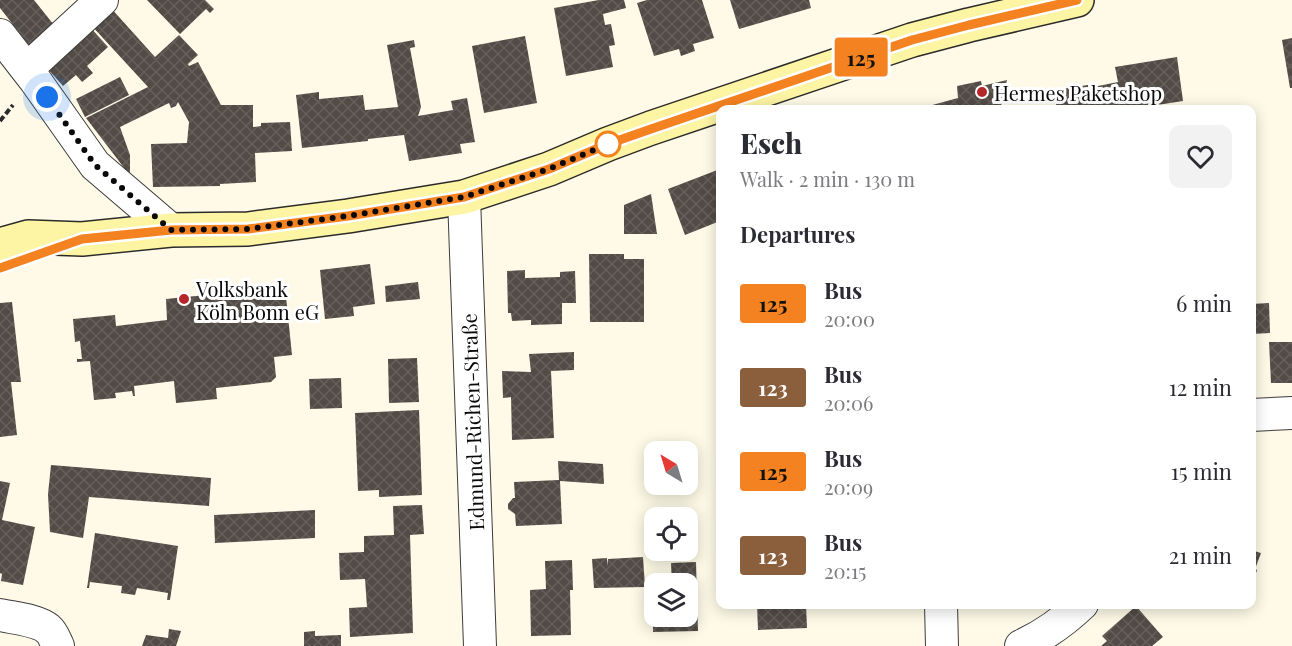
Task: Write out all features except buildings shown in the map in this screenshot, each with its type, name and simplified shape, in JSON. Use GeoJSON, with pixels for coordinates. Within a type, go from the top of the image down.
{"type":"FeatureCollection","features":[{"type":"Feature","properties":{"kind":"main road"},"geometry":{"type":"LineString","coordinates":[[721,105],[912,40],[1077,0]]}},
{"type":"Feature","properties":{"kind":"main road"},"geometry":{"type":"LineString","coordinates":[[0,245],[28,237],[82,239],[171,230],[248,229],[464,197],[549,169],[608,144],[716,107]]}},
{"type":"Feature","properties":{"kind":"main road"},"geometry":{"type":"LineString","coordinates":[[0,268],[82,239]]}},
{"type":"Feature","properties":{"kind":"street"},"geometry":{"type":"LineString","coordinates":[[27,69],[102,0]]}},
{"type":"Feature","properties":{"kind":"street"},"geometry":{"type":"LineString","coordinates":[[0,35],[95,165],[171,230]]}},
{"type":"Feature","properties":{"kind":"street","name":"Edmund-Richen-Straße"},"geometry":{"type":"LineString","coordinates":[[464,197],[480,646]]}},
{"type":"Feature","properties":{"kind":"street"},"geometry":{"type":"LineString","coordinates":[[1256,415],[1292,413]]}},
{"type":"Feature","properties":{"kind":"street"},"geometry":{"type":"LineString","coordinates":[[941,609],[942,646]]}},
{"type":"Feature","properties":{"kind":"street"},"geometry":{"type":"LineString","coordinates":[[1021,646],[1031,642],[1077,609]]}},
{"type":"Feature","properties":{"kind":"street"},"geometry":{"type":"LineString","coordinates":[[0,615],[31,621],[47,627],[58,646]]}},
{"type":"Feature","properties":{"kind":"bus line","name":"125"},"geometry":{"type":"LineString","coordinates":[[722,105],[912,40],[1077,0]]}},
{"type":"Feature","properties":{"kind":"bus line","name":"125"},"geometry":{"type":"LineString","coordinates":[[0,268],[82,239],[171,230],[248,229],[464,197],[549,169],[608,144],[716,107]]}},
{"type":"Feature","properties":{"kind":"place","name":"Hermes Paketshop"},"geometry":{"type":"Point","coordinates":[982,92]}},
{"type":"Feature","properties":{"kind":"place","name":"Volksbank Köln Bonn eG"},"geometry":{"type":"Point","coordinates":[184,299]}},
{"type":"Feature","properties":{"kind":"route"},"geometry":{"type":"LineString","coordinates":[[47,97],[95,165],[171,230],[248,229],[464,197],[549,169],[608,144]]}}]}
